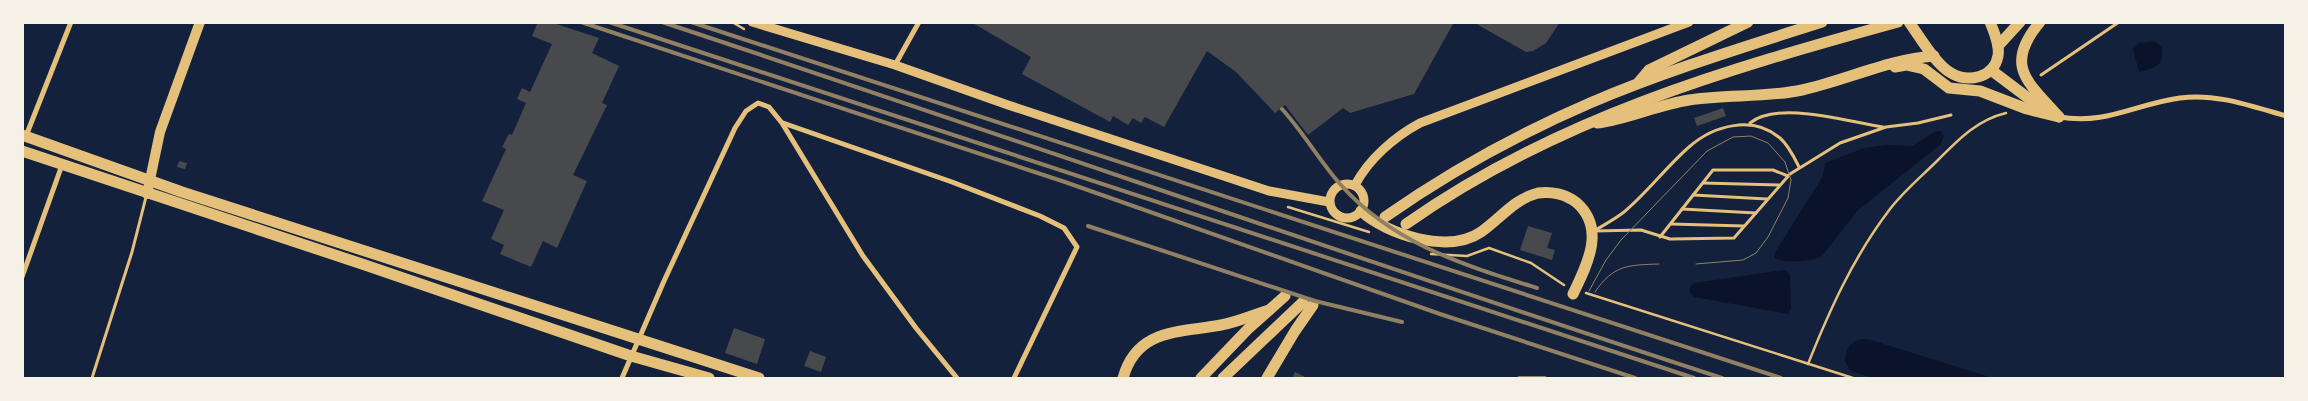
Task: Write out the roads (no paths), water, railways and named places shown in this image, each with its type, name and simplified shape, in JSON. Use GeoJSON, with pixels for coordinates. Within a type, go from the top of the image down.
{"type":"FeatureCollection","features":[{"type":"Feature","properties":{"kind":"main road"},"geometry":{"type":"LineString","coordinates":[[147,194],[160,132],[200,22]]}},
{"type":"Feature","properties":{"kind":"main road"},"geometry":{"type":"LineString","coordinates":[[1637,84],[1650,70],[1748,22]]}},
{"type":"Feature","properties":{"kind":"main road"},"geometry":{"type":"LineString","coordinates":[[1385,217],[1444,178],[1502,145],[1564,115],[1637,84],[1822,22]]}},
{"type":"Feature","properties":{"kind":"main road"},"geometry":{"type":"LineString","coordinates":[[1406,224],[1499,166],[1580,126],[1650,97],[1793,51],[1898,22]]}},
{"type":"Feature","properties":{"kind":"main road"},"geometry":{"type":"LineString","coordinates":[[1909,22],[1934,56],[1950,73],[1966,78],[1981,77],[1991,70],[1998,57],[1998,46],[1990,23]]}},
{"type":"Feature","properties":{"kind":"main road"},"geometry":{"type":"LineString","coordinates":[[1998,46],[2020,22]]}},
{"type":"Feature","properties":{"kind":"main road"},"geometry":{"type":"LineString","coordinates":[[2040,22],[2022,49],[2021,66],[2027,81],[2059,117]]}},
{"type":"Feature","properties":{"kind":"main road"},"geometry":{"type":"LineString","coordinates":[[1580,126],[1614,121],[1653,107],[1674,102],[1711,97],[1802,90],[1910,58],[1934,56]]}},
{"type":"Feature","properties":{"kind":"main road"},"geometry":{"type":"LineString","coordinates":[[1878,69],[1906,66],[1924,69],[1949,88],[1980,91],[2027,109],[2059,117]]}},
{"type":"Feature","properties":{"kind":"main road"},"geometry":{"type":"LineString","coordinates":[[1991,70],[2043,110],[2059,117]]}},
{"type":"Feature","properties":{"kind":"main road"},"geometry":{"type":"LineString","coordinates":[[24,136],[151,180],[759,378]]}},
{"type":"Feature","properties":{"kind":"main road"},"geometry":{"type":"LineString","coordinates":[[22,151],[366,265],[631,356],[709,378]]}},
{"type":"Feature","properties":{"kind":"main road"},"geometry":{"type":"LineString","coordinates":[[1363,213],[1380,224],[1410,235],[1438,242],[1465,239],[1481,232],[1521,200],[1546,192],[1562,195],[1575,201],[1588,217],[1593,231],[1587,262],[1574,290]]}},
{"type":"Feature","properties":{"kind":"main road"},"geometry":{"type":"LineString","coordinates":[[1201,378],[1285,296]]}},
{"type":"Feature","properties":{"kind":"main road"},"geometry":{"type":"LineString","coordinates":[[1224,378],[1308,304],[1268,378]]}},
{"type":"Feature","properties":{"kind":"main road"},"geometry":{"type":"LineString","coordinates":[[1123,378],[1129,362],[1137,351],[1156,337],[1178,331],[1223,325],[1269,310]]}},
{"type":"Feature","properties":{"kind":"street"},"geometry":{"type":"LineString","coordinates":[[24,136],[72,22]]}},
{"type":"Feature","properties":{"kind":"street"},"geometry":{"type":"LineString","coordinates":[[752,22],[895,65],[1008,106],[1269,191],[1329,202]]}},
{"type":"Feature","properties":{"kind":"street"},"geometry":{"type":"LineString","coordinates":[[895,65],[919,22]]}},
{"type":"Feature","properties":{"kind":"street"},"geometry":{"type":"LineString","coordinates":[[1355,185],[1381,153],[1405,131],[1420,123],[1689,22]]}},
{"type":"Feature","properties":{"kind":"street"},"geometry":{"type":"LineString","coordinates":[[2059,117],[2088,120],[2112,117],[2152,103],[2181,98],[2213,96],[2286,116]]}},
{"type":"Feature","properties":{"kind":"street"},"geometry":{"type":"LineString","coordinates":[[622,378],[736,128],[746,111],[758,103],[768,107],[782,123],[864,256],[916,328],[957,378]]}},
{"type":"Feature","properties":{"kind":"street"},"geometry":{"type":"LineString","coordinates":[[782,123],[952,182],[1040,216],[1064,228],[1077,247],[1014,378]]}},
{"type":"Feature","properties":{"kind":"street"},"geometry":{"type":"LineString","coordinates":[[22,277],[62,164]]}},
{"type":"Feature","properties":{"kind":"street"},"geometry":{"type":"LineString","coordinates":[[1345,183],[1355,185],[1362,192],[1364,198],[1363,213],[1351,218],[1342,218],[1332,210],[1329,202],[1331,193],[1337,186],[1345,183]]}},
{"type":"Feature","properties":{"kind":"lane"},"geometry":{"type":"LineString","coordinates":[[2041,75],[2119,22]]}},
{"type":"Feature","properties":{"kind":"lane"},"geometry":{"type":"LineString","coordinates":[[1593,231],[1624,212],[1690,146],[1706,135],[1725,127],[1750,124],[1765,115],[1800,112],[1886,127]]}},
{"type":"Feature","properties":{"kind":"lane"},"geometry":{"type":"LineString","coordinates":[[1593,231],[1641,230],[1670,239],[1734,238],[1788,176],[1799,167],[1840,143],[1886,127],[1918,123],[1951,115]]}},
{"type":"Feature","properties":{"kind":"lane"},"geometry":{"type":"LineString","coordinates":[[1750,124],[1780,138],[1789,148],[1799,167]]}},
{"type":"Feature","properties":{"kind":"lane"},"geometry":{"type":"LineString","coordinates":[[1660,237],[1713,170],[1773,170],[1788,176]]}},
{"type":"Feature","properties":{"kind":"lane"},"geometry":{"type":"LineString","coordinates":[[1702,183],[1780,186]]}},
{"type":"Feature","properties":{"kind":"lane"},"geometry":{"type":"LineString","coordinates":[[92,378],[132,252],[147,194]]}},
{"type":"Feature","properties":{"kind":"lane"},"geometry":{"type":"LineString","coordinates":[[1693,195],[1768,199]]}},
{"type":"Feature","properties":{"kind":"lane"},"geometry":{"type":"LineString","coordinates":[[1682,208],[1756,213]]}},
{"type":"Feature","properties":{"kind":"lane"},"geometry":{"type":"LineString","coordinates":[[1670,224],[1745,226]]}},
{"type":"Feature","properties":{"kind":"water"},"geometry":{"type":"Polygon","coordinates":[[[2154,41],[2162,47],[2162,58],[2158,65],[2139,72],[2133,49],[2139,43],[2154,41]]]}},
{"type":"Feature","properties":{"kind":"water"},"geometry":{"type":"Polygon","coordinates":[[[1936,131],[1940,131],[1944,136],[1940,145],[1858,210],[1822,256],[1799,262],[1775,258],[1774,254],[1823,176],[1825,163],[1864,148],[1886,145],[1912,146],[1936,131]]]}},
{"type":"Feature","properties":{"kind":"water"},"geometry":{"type":"Polygon","coordinates":[[[1783,270],[1790,275],[1791,308],[1788,314],[1694,297],[1690,293],[1690,287],[1694,283],[1783,270]]]}},
{"type":"Feature","properties":{"kind":"water"},"geometry":{"type":"Polygon","coordinates":[[[1866,339],[1993,378],[1872,378],[1851,371],[1845,362],[1846,353],[1850,345],[1857,340],[1866,339]]]}},
{"type":"Feature","properties":{"kind":"tram line"},"geometry":{"type":"LineString","coordinates":[[1589,291],[1606,260],[1621,240],[1707,151],[1733,137],[1751,136],[1768,143],[1785,162],[1791,180],[1788,198],[1768,237],[1756,253],[1743,260],[1696,264]]}},
{"type":"Feature","properties":{"kind":"tram line"},"geometry":{"type":"LineString","coordinates":[[1595,292],[1608,276],[1622,268],[1659,264]]}},
{"type":"Feature","properties":{"kind":"railway"},"geometry":{"type":"LineString","coordinates":[[581,22],[1065,182],[1440,314],[1635,378]]}},
{"type":"Feature","properties":{"kind":"railway"},"geometry":{"type":"LineString","coordinates":[[609,22],[1694,378]]}},
{"type":"Feature","properties":{"kind":"railway"},"geometry":{"type":"LineString","coordinates":[[662,22],[1722,378]]}},
{"type":"Feature","properties":{"kind":"railway"},"geometry":{"type":"LineString","coordinates":[[691,22],[1781,378]]}},
{"type":"Feature","properties":{"kind":"railway"},"geometry":{"type":"LineString","coordinates":[[1282,109],[1340,184],[1361,205],[1383,222],[1431,250],[1457,261],[1537,288]]}},
{"type":"Feature","properties":{"kind":"railway"},"geometry":{"type":"LineString","coordinates":[[1088,226],[1315,301],[1402,322]]}},
{"type":"Feature","properties":{"kind":"railway"},"geometry":{"type":"LineString","coordinates":[[1519,378],[1545,378]]}}]}
